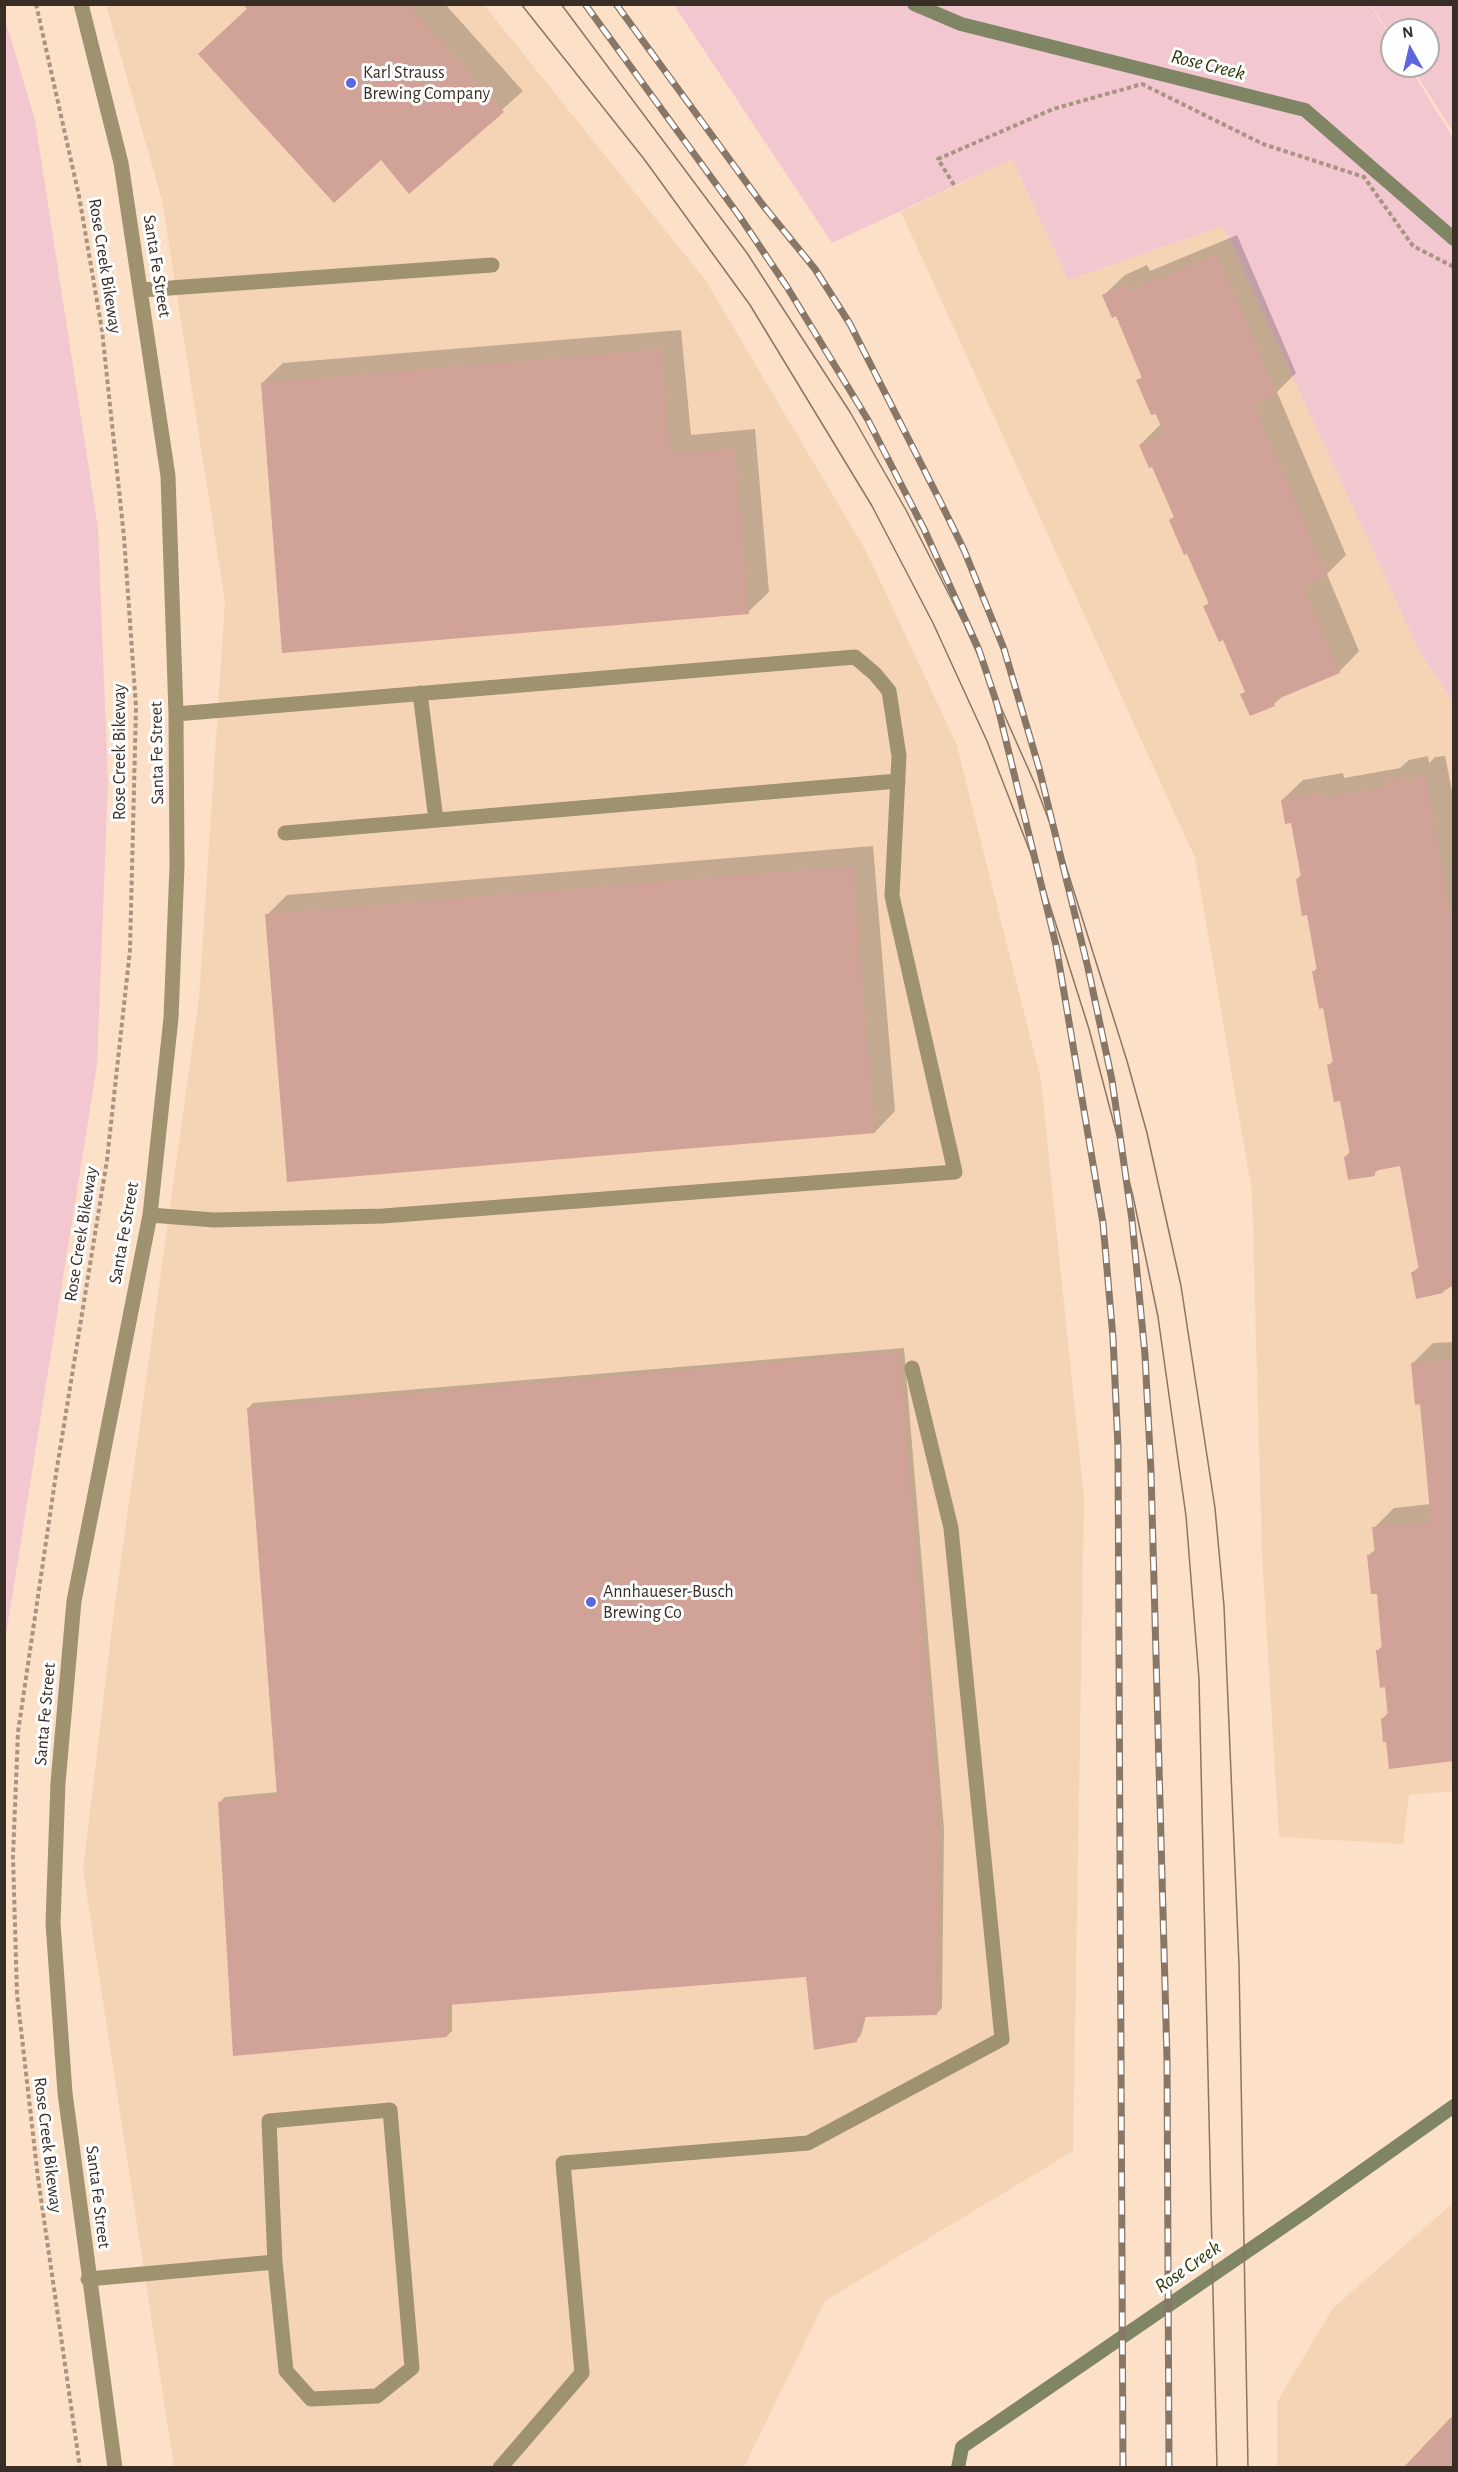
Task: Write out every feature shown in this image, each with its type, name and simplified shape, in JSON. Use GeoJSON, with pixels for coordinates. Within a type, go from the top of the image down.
{"type":"FeatureCollection","features":[{"type":"Feature","properties":{"kind":"street","name":"Santa Fe Street"},"geometry":{"type":"LineString","coordinates":[[81,4],[121,163],[142,290],[168,476],[176,714],[177,866],[171,1017],[150,1215],[74,1601],[58,1783],[53,1923],[65,2093],[115,2468]]}},
{"type":"Feature","properties":{"kind":"street"},"geometry":{"type":"LineString","coordinates":[[142,290],[492,265]]}},
{"type":"Feature","properties":{"kind":"street"},"geometry":{"type":"LineString","coordinates":[[150,1215],[214,1220],[383,1216],[955,1172],[892,896],[899,756],[889,691],[875,674],[855,657],[176,714]]}},
{"type":"Feature","properties":{"kind":"street"},"geometry":{"type":"LineString","coordinates":[[420,693],[436,820]]}},
{"type":"Feature","properties":{"kind":"street"},"geometry":{"type":"LineString","coordinates":[[285,833],[898,781]]}},
{"type":"Feature","properties":{"kind":"street"},"geometry":{"type":"LineString","coordinates":[[500,2468],[582,2373],[563,2163],[808,2143],[1002,2039],[951,1528],[912,1368]]}},
{"type":"Feature","properties":{"kind":"street"},"geometry":{"type":"LineString","coordinates":[[390,2110],[412,2368],[377,2396],[311,2398],[286,2371],[275,2262],[269,2121],[390,2110]]}},
{"type":"Feature","properties":{"kind":"street"},"geometry":{"type":"LineString","coordinates":[[88,2279],[275,2262]]}},
{"type":"Feature","properties":{"kind":"path","name":"Rose Creek Bikeway"},"geometry":{"type":"LineString","coordinates":[[36,4],[79,196],[102,330],[124,537],[136,707],[130,950],[107,1160],[56,1474],[18,1732],[13,1856],[17,1994],[38,2178],[80,2468]]}},
{"type":"Feature","properties":{"kind":"path"},"geometry":{"type":"LineString","coordinates":[[954,185],[938,159],[1053,109],[1142,84],[1263,144],[1364,177],[1413,246],[1454,267]]}},
{"type":"Feature","properties":{"kind":"shaded area"},"geometry":{"type":"Polygon","coordinates":[[[106,5],[484,5],[706,281],[866,551],[956,743],[1041,1080],[1084,1498],[1073,2151],[825,2301],[744,2467],[174,2467],[83,1870],[114,1611],[199,998],[225,601],[162,200],[106,5]]]}},
{"type":"Feature","properties":{"kind":"shaded area"},"geometry":{"type":"Polygon","coordinates":[[[674,5],[1370,5],[1380,20],[1380,78],[1416,78],[1453,138],[1453,702],[1421,655],[1223,226],[1068,280],[1012,159],[832,243],[674,5]]]}},
{"type":"Feature","properties":{"kind":"shaded area"},"geometry":{"type":"Polygon","coordinates":[[[1371,5],[1453,5],[1453,132],[1419,78],[1440,78],[1440,18],[1380,19],[1371,5]]]}},
{"type":"Feature","properties":{"kind":"shaded area"},"geometry":{"type":"Polygon","coordinates":[[[5,19],[35,120],[98,528],[108,783],[97,1065],[5,1641],[5,19]]]}},
{"type":"Feature","properties":{"kind":"shaded area"},"geometry":{"type":"Polygon","coordinates":[[[1012,159],[1068,280],[1223,226],[1421,655],[1453,702],[1454,1791],[1409,1795],[1403,1844],[1279,1837],[1262,1555],[1252,1192],[1195,858],[901,212],[1012,159]]]}},
{"type":"Feature","properties":{"kind":"shaded area"},"geometry":{"type":"Polygon","coordinates":[[[1453,2203],[1453,2467],[1277,2467],[1277,2402],[1333,2308],[1453,2203]]]}},
{"type":"Feature","properties":{"kind":"building","name":"Karl Strauss Brewing Company"},"geometry":{"type":"Polygon","coordinates":[[[243,4],[407,4],[504,112],[409,194],[381,160],[334,203],[198,54],[247,9],[243,4]]]}},
{"type":"Feature","properties":{"kind":"building"},"geometry":{"type":"Polygon","coordinates":[[[1217,254],[1277,394],[1254,404],[1327,576],[1304,587],[1340,673],[1273,701],[1275,706],[1250,716],[1240,694],[1245,692],[1223,640],[1219,642],[1203,606],[1209,604],[1169,520],[1174,517],[1152,467],[1149,468],[1139,445],[1164,434],[1156,414],[1151,415],[1136,380],[1142,378],[1116,316],[1112,318],[1102,295],[1127,284],[1130,291],[1217,254]]]}},
{"type":"Feature","properties":{"kind":"building"},"geometry":{"type":"Polygon","coordinates":[[[661,349],[671,454],[735,448],[749,614],[282,653],[261,383],[661,349]]]}},
{"type":"Feature","properties":{"kind":"building"},"geometry":{"type":"Polygon","coordinates":[[[1408,775],[1409,783],[1415,782],[1413,777],[1425,775],[1454,933],[1454,1286],[1442,1288],[1443,1293],[1416,1299],[1411,1272],[1419,1271],[1400,1166],[1374,1171],[1375,1176],[1348,1180],[1344,1157],[1350,1155],[1340,1101],[1334,1102],[1327,1065],[1333,1063],[1323,1008],[1319,1009],[1312,971],[1317,971],[1307,915],[1302,916],[1296,879],[1301,877],[1291,823],[1285,824],[1281,800],[1323,792],[1324,798],[1388,786],[1387,780],[1408,775]]]}},
{"type":"Feature","properties":{"kind":"building"},"geometry":{"type":"Polygon","coordinates":[[[853,866],[875,1133],[287,1182],[265,914],[853,866]]]}},
{"type":"Feature","properties":{"kind":"building","name":"Annhaueser-Busch Brewing Co"},"geometry":{"type":"Polygon","coordinates":[[[899,1352],[940,1835],[937,2015],[862,2017],[857,2042],[814,2050],[806,1977],[448,2005],[447,2037],[233,2056],[218,1802],[277,1796],[247,1408],[899,1352]]]}},
{"type":"Feature","properties":{"kind":"building"},"geometry":{"type":"Polygon","coordinates":[[[1454,1359],[1454,1761],[1389,1769],[1381,1718],[1388,1718],[1385,1687],[1380,1688],[1376,1650],[1382,1650],[1377,1594],[1371,1594],[1367,1555],[1375,1554],[1372,1527],[1431,1522],[1420,1404],[1415,1405],[1411,1363],[1454,1359]]]}},
{"type":"Feature","properties":{"kind":"building"},"geometry":{"type":"Polygon","coordinates":[[[1454,2414],[1454,2468],[1403,2468],[1454,2414]]]}},
{"type":"Feature","properties":{"kind":"waterway","name":"Rose Creek"},"geometry":{"type":"LineString","coordinates":[[914,4],[961,24],[1305,110],[1454,239]]}},
{"type":"Feature","properties":{"kind":"waterway","name":"Rose Creek"},"geometry":{"type":"LineString","coordinates":[[958,2468],[962,2447],[1306,2211],[1454,2106]]}},
{"type":"Feature","properties":{"kind":"tram line"},"geometry":{"type":"LineString","coordinates":[[521,4],[644,159],[750,305],[872,506],[933,623],[987,741],[1046,893],[1089,1029],[1133,1196],[1158,1317],[1186,1516],[1199,1679],[1217,2468]]}},
{"type":"Feature","properties":{"kind":"tram line"},"geometry":{"type":"LineString","coordinates":[[561,4],[747,253],[850,412],[906,510],[964,624],[1035,784],[1065,863],[1127,1061],[1147,1133],[1181,1286],[1215,1508],[1224,1606],[1239,1964],[1248,2468]]}},
{"type":"Feature","properties":{"kind":"railway"},"geometry":{"type":"LineString","coordinates":[[585,4],[740,217],[787,287],[868,420],[924,529],[979,650],[997,704],[1056,945],[1103,1223],[1113,1338],[1118,1447],[1123,2468]]}},
{"type":"Feature","properties":{"kind":"railway"},"geometry":{"type":"LineString","coordinates":[[616,4],[762,204],[815,269],[850,324],[964,550],[1004,649],[1039,768],[1088,968],[1112,1080],[1132,1220],[1145,1355],[1151,1472],[1167,2059],[1169,2468]]}},
{"type":"Feature","properties":{"kind":"place","name":"Karl Strauss Brewing Company"},"geometry":{"type":"Point","coordinates":[351,83]}},
{"type":"Feature","properties":{"kind":"place","name":"Annhaueser-Busch Brewing Co"},"geometry":{"type":"Point","coordinates":[591,1602]}}]}
